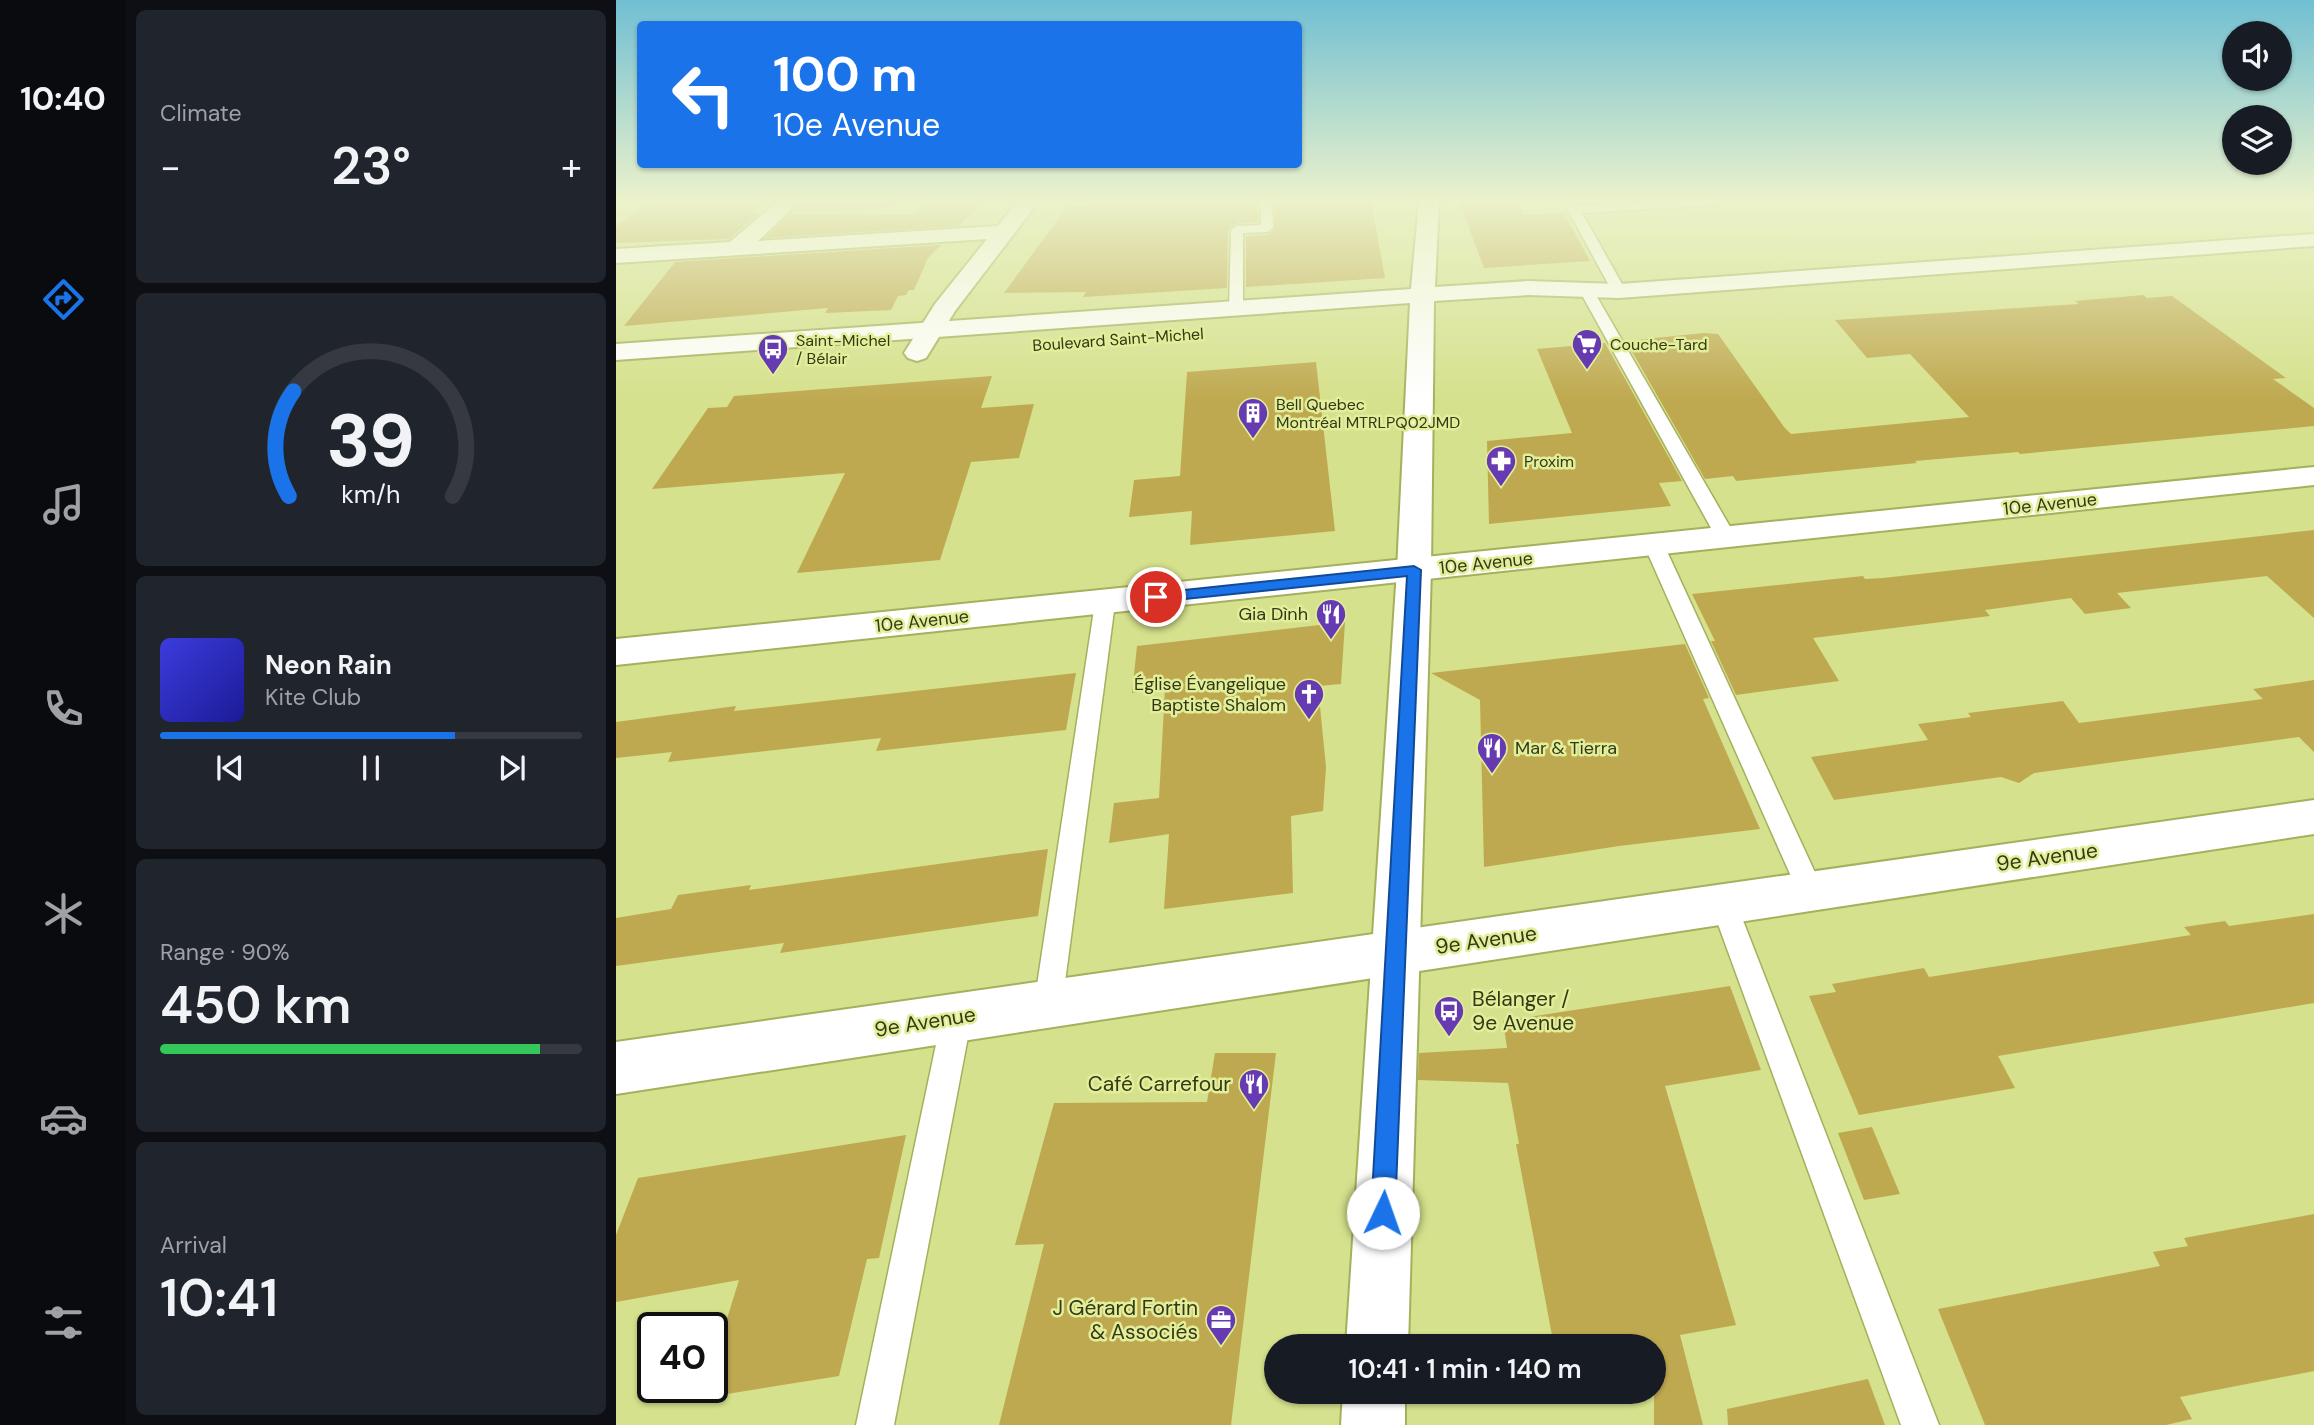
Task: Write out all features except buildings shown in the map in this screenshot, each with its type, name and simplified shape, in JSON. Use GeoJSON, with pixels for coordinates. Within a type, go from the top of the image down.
{"type":"FeatureCollection","features":[{"type":"Feature","properties":{"kind":"street"},"geometry":{"type":"LineString","coordinates":[[917,353],[978,268]]}},
{"type":"Feature","properties":{"kind":"street"},"geometry":{"type":"LineString","coordinates":[[1378,1334],[1414,570],[1424,268]]}},
{"type":"Feature","properties":{"kind":"street","name":"Boulevard Saint-Michel"},"geometry":{"type":"LineString","coordinates":[[616,376],[1380,322],[1421,307],[1528,288],[1619,291],[1939,268]]}},
{"type":"Feature","properties":{"kind":"street","name":"Boulevard Saint-Michel"},"geometry":{"type":"LineString","coordinates":[[616,352],[1236,309],[1530,308],[1619,291]]}},
{"type":"Feature","properties":{"kind":"street","name":"10e Avenue"},"geometry":{"type":"LineString","coordinates":[[616,652],[2314,476]]}},
{"type":"Feature","properties":{"kind":"street","name":"9e Avenue"},"geometry":{"type":"LineString","coordinates":[[616,1069],[957,1016],[2314,817]]}},
{"type":"Feature","properties":{"kind":"street"},"geometry":{"type":"LineString","coordinates":[[1373,1425],[1374,1404]]}},
{"type":"Feature","properties":{"kind":"lane"},"geometry":{"type":"LineString","coordinates":[[1236,309],[1237,268]]}},
{"type":"Feature","properties":{"kind":"lane"},"geometry":{"type":"LineString","coordinates":[[1606,268],[1619,291]]}},
{"type":"Feature","properties":{"kind":"lane"},"geometry":{"type":"LineString","coordinates":[[1590,297],[1726,537]]}},
{"type":"Feature","properties":{"kind":"lane"},"geometry":{"type":"LineString","coordinates":[[1654,545],[1811,892]]}},
{"type":"Feature","properties":{"kind":"lane"},"geometry":{"type":"LineString","coordinates":[[1048,1004],[1105,603]]}},
{"type":"Feature","properties":{"kind":"lane"},"geometry":{"type":"LineString","coordinates":[[1724,905],[1920,1425]]}},
{"type":"Feature","properties":{"kind":"lane"},"geometry":{"type":"LineString","coordinates":[[875,1425],[957,1016]]}},
{"type":"Feature","properties":{"kind":"place","name":"Couche-Tard"},"geometry":{"type":"Point","coordinates":[1587,371]}},
{"type":"Feature","properties":{"kind":"place","name":"Saint-Michel / Bélair"},"geometry":{"type":"Point","coordinates":[773,376]}},
{"type":"Feature","properties":{"kind":"place","name":"Bell Quebec Montréal MTRLPQ02JMD"},"geometry":{"type":"Point","coordinates":[1253,440]}},
{"type":"Feature","properties":{"kind":"place","name":"Proxim"},"geometry":{"type":"Point","coordinates":[1501,488]}},
{"type":"Feature","properties":{"kind":"place","name":"Gia Dình"},"geometry":{"type":"Point","coordinates":[1331,641]}},
{"type":"Feature","properties":{"kind":"place","name":"Église Évangelique Baptiste Shalom"},"geometry":{"type":"Point","coordinates":[1309,721]}},
{"type":"Feature","properties":{"kind":"place","name":"Mar & Tierra"},"geometry":{"type":"Point","coordinates":[1492,775]}},
{"type":"Feature","properties":{"kind":"place","name":"Bélanger / 9e Avenue"},"geometry":{"type":"Point","coordinates":[1449,1038]}},
{"type":"Feature","properties":{"kind":"place","name":"Café Carrefour"},"geometry":{"type":"Point","coordinates":[1254,1111]}},
{"type":"Feature","properties":{"kind":"place","name":"J Gérard Fortin & Associés"},"geometry":{"type":"Point","coordinates":[1221,1347]}},
{"type":"Feature","properties":{"kind":"route"},"geometry":{"type":"LineString","coordinates":[[1156,597],[1414,570],[1383,1213]]}}]}
